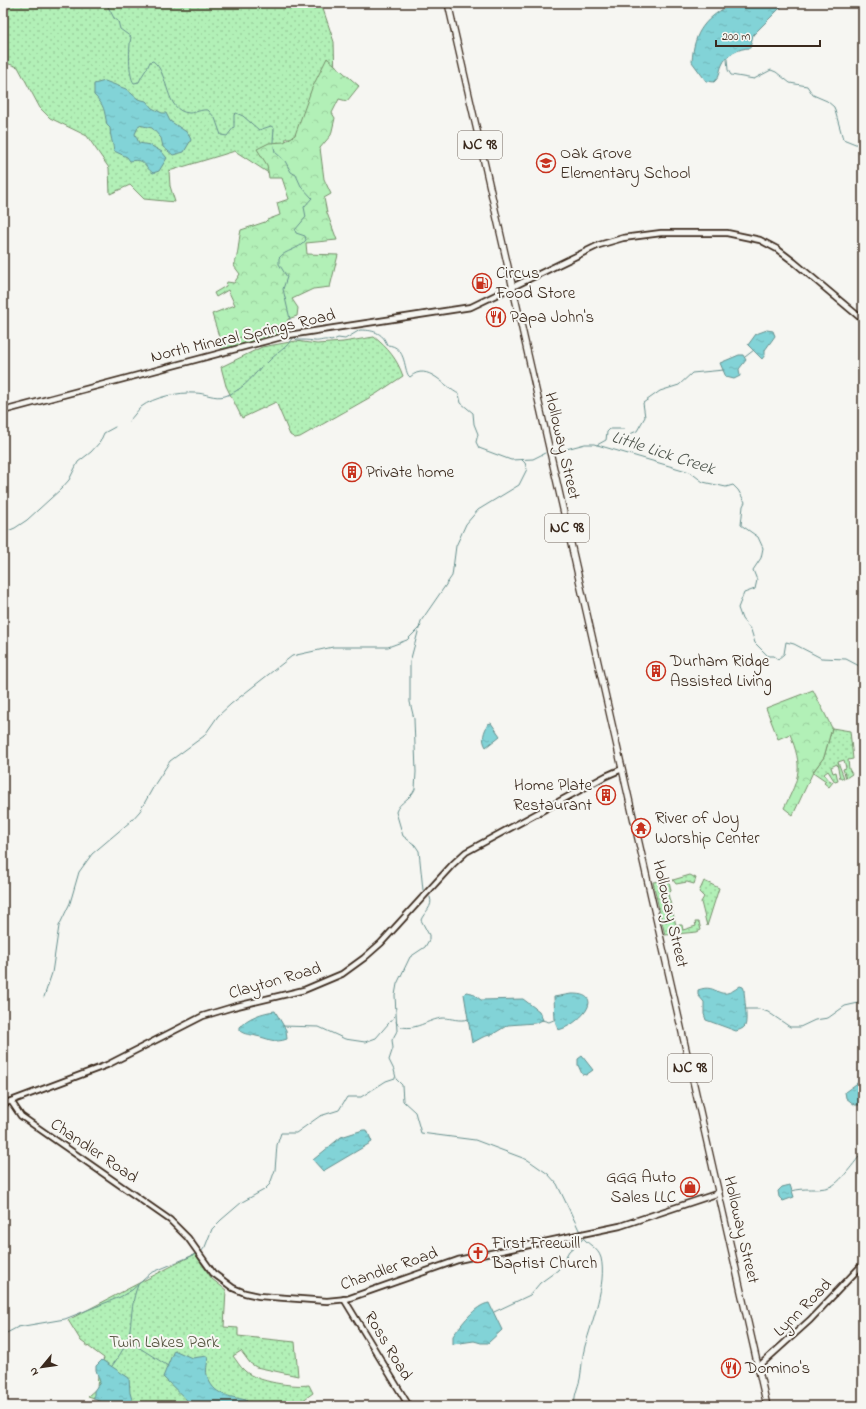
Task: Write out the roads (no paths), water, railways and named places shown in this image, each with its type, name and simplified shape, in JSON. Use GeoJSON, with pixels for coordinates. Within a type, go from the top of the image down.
{"type":"FeatureCollection","features":[{"type":"Feature","properties":{"kind":"highway","name":"NC 98"},"geometry":{"type":"LineString","coordinates":[[448,3],[512,287]]}},
{"type":"Feature","properties":{"kind":"highway","name":"Holloway Street"},"geometry":{"type":"LineString","coordinates":[[512,287],[767,1406]]}},
{"type":"Feature","properties":{"kind":"street","name":"North Mineral Springs Road"},"geometry":{"type":"LineString","coordinates":[[3,411],[296,333],[467,308],[589,250],[617,239],[661,233],[727,233],[748,236],[777,249],[863,320]]}},
{"type":"Feature","properties":{"kind":"street","name":"Clayton Road"},"geometry":{"type":"LineString","coordinates":[[3,1104],[107,1065],[203,1016],[233,1007],[304,990],[342,974],[358,963],[381,943],[452,864],[466,852],[622,769]]}},
{"type":"Feature","properties":{"kind":"street","name":"Chandler Road"},"geometry":{"type":"LineString","coordinates":[[11,1101],[21,1116],[170,1220],[192,1243],[213,1273],[229,1286],[245,1293],[260,1296],[327,1301],[344,1299],[458,1260],[620,1226],[719,1193]]}},
{"type":"Feature","properties":{"kind":"street","name":"Lynn Road"},"geometry":{"type":"LineString","coordinates":[[758,1367],[810,1320],[863,1264]]}},
{"type":"Feature","properties":{"kind":"street","name":"Ross Road"},"geometry":{"type":"LineString","coordinates":[[344,1299],[409,1406]]}},
{"type":"Feature","properties":{"kind":"water"},"geometry":{"type":"Polygon","coordinates":[[[733,3],[785,3],[753,35],[750,48],[742,49],[730,55],[724,61],[716,80],[714,82],[706,81],[692,62],[695,41],[703,26],[715,14],[733,3]]]}},
{"type":"Feature","properties":{"kind":"water"},"geometry":{"type":"Polygon","coordinates":[[[105,81],[126,89],[138,99],[146,101],[152,108],[162,113],[166,113],[170,121],[188,133],[191,140],[184,152],[173,155],[163,147],[161,138],[152,128],[139,125],[135,134],[139,143],[150,145],[162,152],[167,158],[159,171],[153,173],[144,163],[135,160],[130,161],[127,157],[114,151],[110,128],[107,125],[104,108],[94,95],[94,84],[105,81]]]}},
{"type":"Feature","properties":{"kind":"water"},"geometry":{"type":"Polygon","coordinates":[[[767,330],[773,331],[775,336],[765,350],[765,355],[762,359],[748,345],[756,334],[767,330]]]}},
{"type":"Feature","properties":{"kind":"water"},"geometry":{"type":"Polygon","coordinates":[[[739,355],[743,355],[746,360],[739,369],[740,376],[734,379],[726,377],[720,363],[739,355]]]}},
{"type":"Feature","properties":{"kind":"water"},"geometry":{"type":"Polygon","coordinates":[[[491,723],[500,736],[486,747],[484,741],[485,730],[488,724],[491,723]]]}},
{"type":"Feature","properties":{"kind":"water"},"geometry":{"type":"Polygon","coordinates":[[[740,986],[744,989],[746,1023],[744,1027],[736,1031],[706,1020],[704,1014],[704,1002],[698,995],[698,990],[705,988],[727,993],[740,986]]]}},
{"type":"Feature","properties":{"kind":"water"},"geometry":{"type":"Polygon","coordinates":[[[466,992],[472,993],[481,1000],[523,999],[539,1011],[543,1020],[535,1023],[508,1025],[493,1034],[472,1043],[464,994],[466,992]]]}},
{"type":"Feature","properties":{"kind":"water"},"geometry":{"type":"Polygon","coordinates":[[[571,994],[582,995],[588,999],[589,1004],[581,1017],[574,1023],[558,1030],[555,1020],[554,997],[571,994]]]}},
{"type":"Feature","properties":{"kind":"water"},"geometry":{"type":"Polygon","coordinates":[[[275,1011],[286,1030],[287,1039],[275,1041],[246,1034],[240,1031],[240,1027],[251,1018],[275,1011]]]}},
{"type":"Feature","properties":{"kind":"water"},"geometry":{"type":"Polygon","coordinates":[[[582,1056],[593,1070],[586,1075],[582,1074],[578,1065],[578,1059],[582,1056]]]}},
{"type":"Feature","properties":{"kind":"water"},"geometry":{"type":"Polygon","coordinates":[[[863,1079],[863,1105],[855,1105],[846,1098],[845,1092],[863,1079]]]}},
{"type":"Feature","properties":{"kind":"water"},"geometry":{"type":"Polygon","coordinates":[[[367,1130],[372,1142],[323,1171],[313,1160],[341,1137],[367,1130]]]}},
{"type":"Feature","properties":{"kind":"water"},"geometry":{"type":"Polygon","coordinates":[[[790,1185],[794,1197],[783,1201],[779,1197],[778,1191],[782,1187],[790,1185]]]}},
{"type":"Feature","properties":{"kind":"water"},"geometry":{"type":"Polygon","coordinates":[[[489,1303],[502,1330],[488,1343],[474,1341],[453,1344],[453,1336],[464,1321],[479,1307],[489,1303]]]}},
{"type":"Feature","properties":{"kind":"water"},"geometry":{"type":"Polygon","coordinates":[[[174,1350],[192,1358],[207,1356],[208,1361],[206,1370],[213,1387],[222,1394],[246,1400],[250,1406],[193,1406],[163,1377],[174,1350]]]}},
{"type":"Feature","properties":{"kind":"water"},"geometry":{"type":"Polygon","coordinates":[[[102,1360],[129,1378],[130,1393],[134,1406],[103,1406],[101,1402],[94,1399],[94,1391],[100,1382],[96,1366],[102,1360]]]}},
{"type":"Feature","properties":{"kind":"waterway","name":"Little Lick Creek"},"geometry":{"type":"LineString","coordinates":[[106,3],[114,18],[118,21],[120,29],[131,37],[129,54],[131,74],[134,83],[139,82],[150,62],[153,61],[162,74],[175,106],[181,111],[189,113],[208,110],[215,118],[221,135],[227,136],[234,127],[234,115],[236,113],[243,116],[259,130],[271,126],[274,128],[273,142],[275,152],[285,161],[291,172],[296,175],[301,186],[312,198],[304,207],[306,217],[295,230],[296,233],[305,236],[306,240],[300,246],[285,253],[279,258],[279,264],[287,277],[283,289],[290,319],[289,329],[291,333]]}},
{"type":"Feature","properties":{"kind":"waterway"},"geometry":{"type":"LineString","coordinates":[[727,59],[728,70],[731,75],[754,79],[771,70],[790,83],[807,86],[813,95],[827,101],[834,107],[843,139],[863,147]]}},
{"type":"Feature","properties":{"kind":"waterway","name":"Little Lick Creek"},"geometry":{"type":"LineString","coordinates":[[294,337],[297,340],[331,341],[338,338],[345,339],[360,330],[376,333],[383,337],[387,345],[394,346],[402,355],[406,370],[410,377],[417,373],[423,372],[430,374],[459,394],[461,403],[473,413],[474,424],[478,434],[476,442],[479,448],[511,460],[533,459],[545,453]]}},
{"type":"Feature","properties":{"kind":"waterway"},"geometry":{"type":"LineString","coordinates":[[267,363],[294,337]]}},
{"type":"Feature","properties":{"kind":"waterway"},"geometry":{"type":"LineString","coordinates":[[745,357],[754,350]]}},
{"type":"Feature","properties":{"kind":"waterway"},"geometry":{"type":"LineString","coordinates":[[129,421],[146,403],[167,396],[182,393],[195,393],[221,397],[231,394],[245,384],[261,367]]}},
{"type":"Feature","properties":{"kind":"waterway"},"geometry":{"type":"LineString","coordinates":[[597,445],[606,440],[607,432],[610,429],[625,429],[630,434],[637,431],[645,417],[643,403],[660,391],[679,385],[692,373],[724,370]]}},
{"type":"Feature","properties":{"kind":"waterway"},"geometry":{"type":"LineString","coordinates":[[3,533],[15,528],[27,520],[61,489],[69,480],[78,462],[91,452],[100,442],[104,433],[115,427]]}},
{"type":"Feature","properties":{"kind":"waterway","name":"Little Lick Creek"},"geometry":{"type":"LineString","coordinates":[[555,452],[585,444],[594,444],[690,472],[703,482],[726,487],[733,485],[738,490],[745,502],[743,506],[741,525],[758,537],[763,548],[761,558],[753,570],[757,580],[755,589],[744,593],[738,608],[742,619],[751,630],[755,643],[768,656],[774,656],[778,659],[784,654],[786,642],[794,644],[821,658],[846,659],[863,668]]}},
{"type":"Feature","properties":{"kind":"waterway"},"geometry":{"type":"LineString","coordinates":[[423,890],[419,851],[415,845],[403,836],[396,812],[415,789],[416,772],[414,719],[410,702],[410,662],[421,621],[452,576],[456,546],[466,524],[478,510],[519,485],[527,469],[522,460]]}},
{"type":"Feature","properties":{"kind":"waterway"},"geometry":{"type":"LineString","coordinates":[[44,997],[52,973],[59,926],[70,903],[79,872],[92,854],[131,821],[140,811],[170,761],[204,736],[218,716],[231,704],[292,656],[333,647],[388,647],[407,640],[421,626]]}},
{"type":"Feature","properties":{"kind":"waterway"},"geometry":{"type":"LineString","coordinates":[[396,1078],[389,1060],[393,1048],[392,1040],[397,1031],[395,995],[397,984],[410,957],[425,947],[429,940],[429,935],[421,920],[430,907],[430,897]]}},
{"type":"Feature","properties":{"kind":"waterway"},"geometry":{"type":"LineString","coordinates":[[745,1009],[759,1009],[768,1012],[790,1027],[800,1027],[815,1020],[828,1018],[845,1006],[863,1002]]}},
{"type":"Feature","properties":{"kind":"waterway"},"geometry":{"type":"LineString","coordinates":[[282,1026],[319,1027],[345,1039],[365,1042],[376,1038],[395,1016]]}},
{"type":"Feature","properties":{"kind":"waterway"},"geometry":{"type":"LineString","coordinates":[[396,1022],[399,1026],[411,1027],[443,1018],[459,1020],[469,1019]]}},
{"type":"Feature","properties":{"kind":"waterway"},"geometry":{"type":"LineString","coordinates":[[542,1020],[549,1022],[556,1019]]}},
{"type":"Feature","properties":{"kind":"waterway"},"geometry":{"type":"LineString","coordinates":[[201,1252],[205,1247],[212,1229],[221,1220],[242,1202],[264,1190],[270,1184],[275,1170],[277,1145],[281,1133],[296,1133],[320,1116],[339,1110],[347,1097],[361,1097],[386,1081],[395,1078]]}},
{"type":"Feature","properties":{"kind":"waterway"},"geometry":{"type":"LineString","coordinates":[[396,1079],[402,1085],[403,1101],[415,1112],[421,1133],[475,1140],[528,1160],[548,1174],[557,1184],[580,1232]]}},
{"type":"Feature","properties":{"kind":"waterway"},"geometry":{"type":"LineString","coordinates":[[792,1191],[824,1188],[833,1185],[838,1182],[863,1152]]}},
{"type":"Feature","properties":{"kind":"waterway"},"geometry":{"type":"LineString","coordinates":[[575,1406],[575,1396],[580,1379],[584,1350],[598,1302],[602,1279],[600,1254],[581,1235]]}},
{"type":"Feature","properties":{"kind":"waterway"},"geometry":{"type":"LineString","coordinates":[[494,1312],[530,1295],[540,1283],[558,1270],[569,1251],[583,1239]]}},
{"type":"Feature","properties":{"kind":"waterway"},"geometry":{"type":"LineString","coordinates":[[3,1335],[18,1327],[65,1319],[120,1297],[132,1290],[151,1273],[196,1254]]}},
{"type":"Feature","properties":{"kind":"waterway"},"geometry":{"type":"LineString","coordinates":[[112,1366],[126,1344],[130,1329],[133,1301],[138,1285]]}},
{"type":"Feature","properties":{"kind":"waterway"},"geometry":{"type":"LineString","coordinates":[[129,1338],[135,1345],[168,1366]]}},
{"type":"Feature","properties":{"kind":"place","name":"Oak Grove Elementary School"},"geometry":{"type":"Point","coordinates":[546,163]}},
{"type":"Feature","properties":{"kind":"place","name":"Circus Food Store"},"geometry":{"type":"Point","coordinates":[482,283]}},
{"type":"Feature","properties":{"kind":"place","name":"Papa John's"},"geometry":{"type":"Point","coordinates":[496,317]}},
{"type":"Feature","properties":{"kind":"place","name":"Private home"},"geometry":{"type":"Point","coordinates":[352,472]}},
{"type":"Feature","properties":{"kind":"place","name":"Durham Ridge Assisted Living"},"geometry":{"type":"Point","coordinates":[656,671]}},
{"type":"Feature","properties":{"kind":"place","name":"Home Plate Restaurant"},"geometry":{"type":"Point","coordinates":[606,795]}},
{"type":"Feature","properties":{"kind":"place","name":"River of Joy Worship Center"},"geometry":{"type":"Point","coordinates":[641,828]}},
{"type":"Feature","properties":{"kind":"place","name":"GGG Auto Sales LLC"},"geometry":{"type":"Point","coordinates":[690,1187]}},
{"type":"Feature","properties":{"kind":"place","name":"First Freewill Baptist Church"},"geometry":{"type":"Point","coordinates":[478,1253]}},
{"type":"Feature","properties":{"kind":"place","name":"Domino's"},"geometry":{"type":"Point","coordinates":[731,1368]}},
{"type":"Feature","properties":{"kind":"park label","name":"Twin Lakes Park"},"geometry":{"type":"Point","coordinates":[164,1342]}}]}
